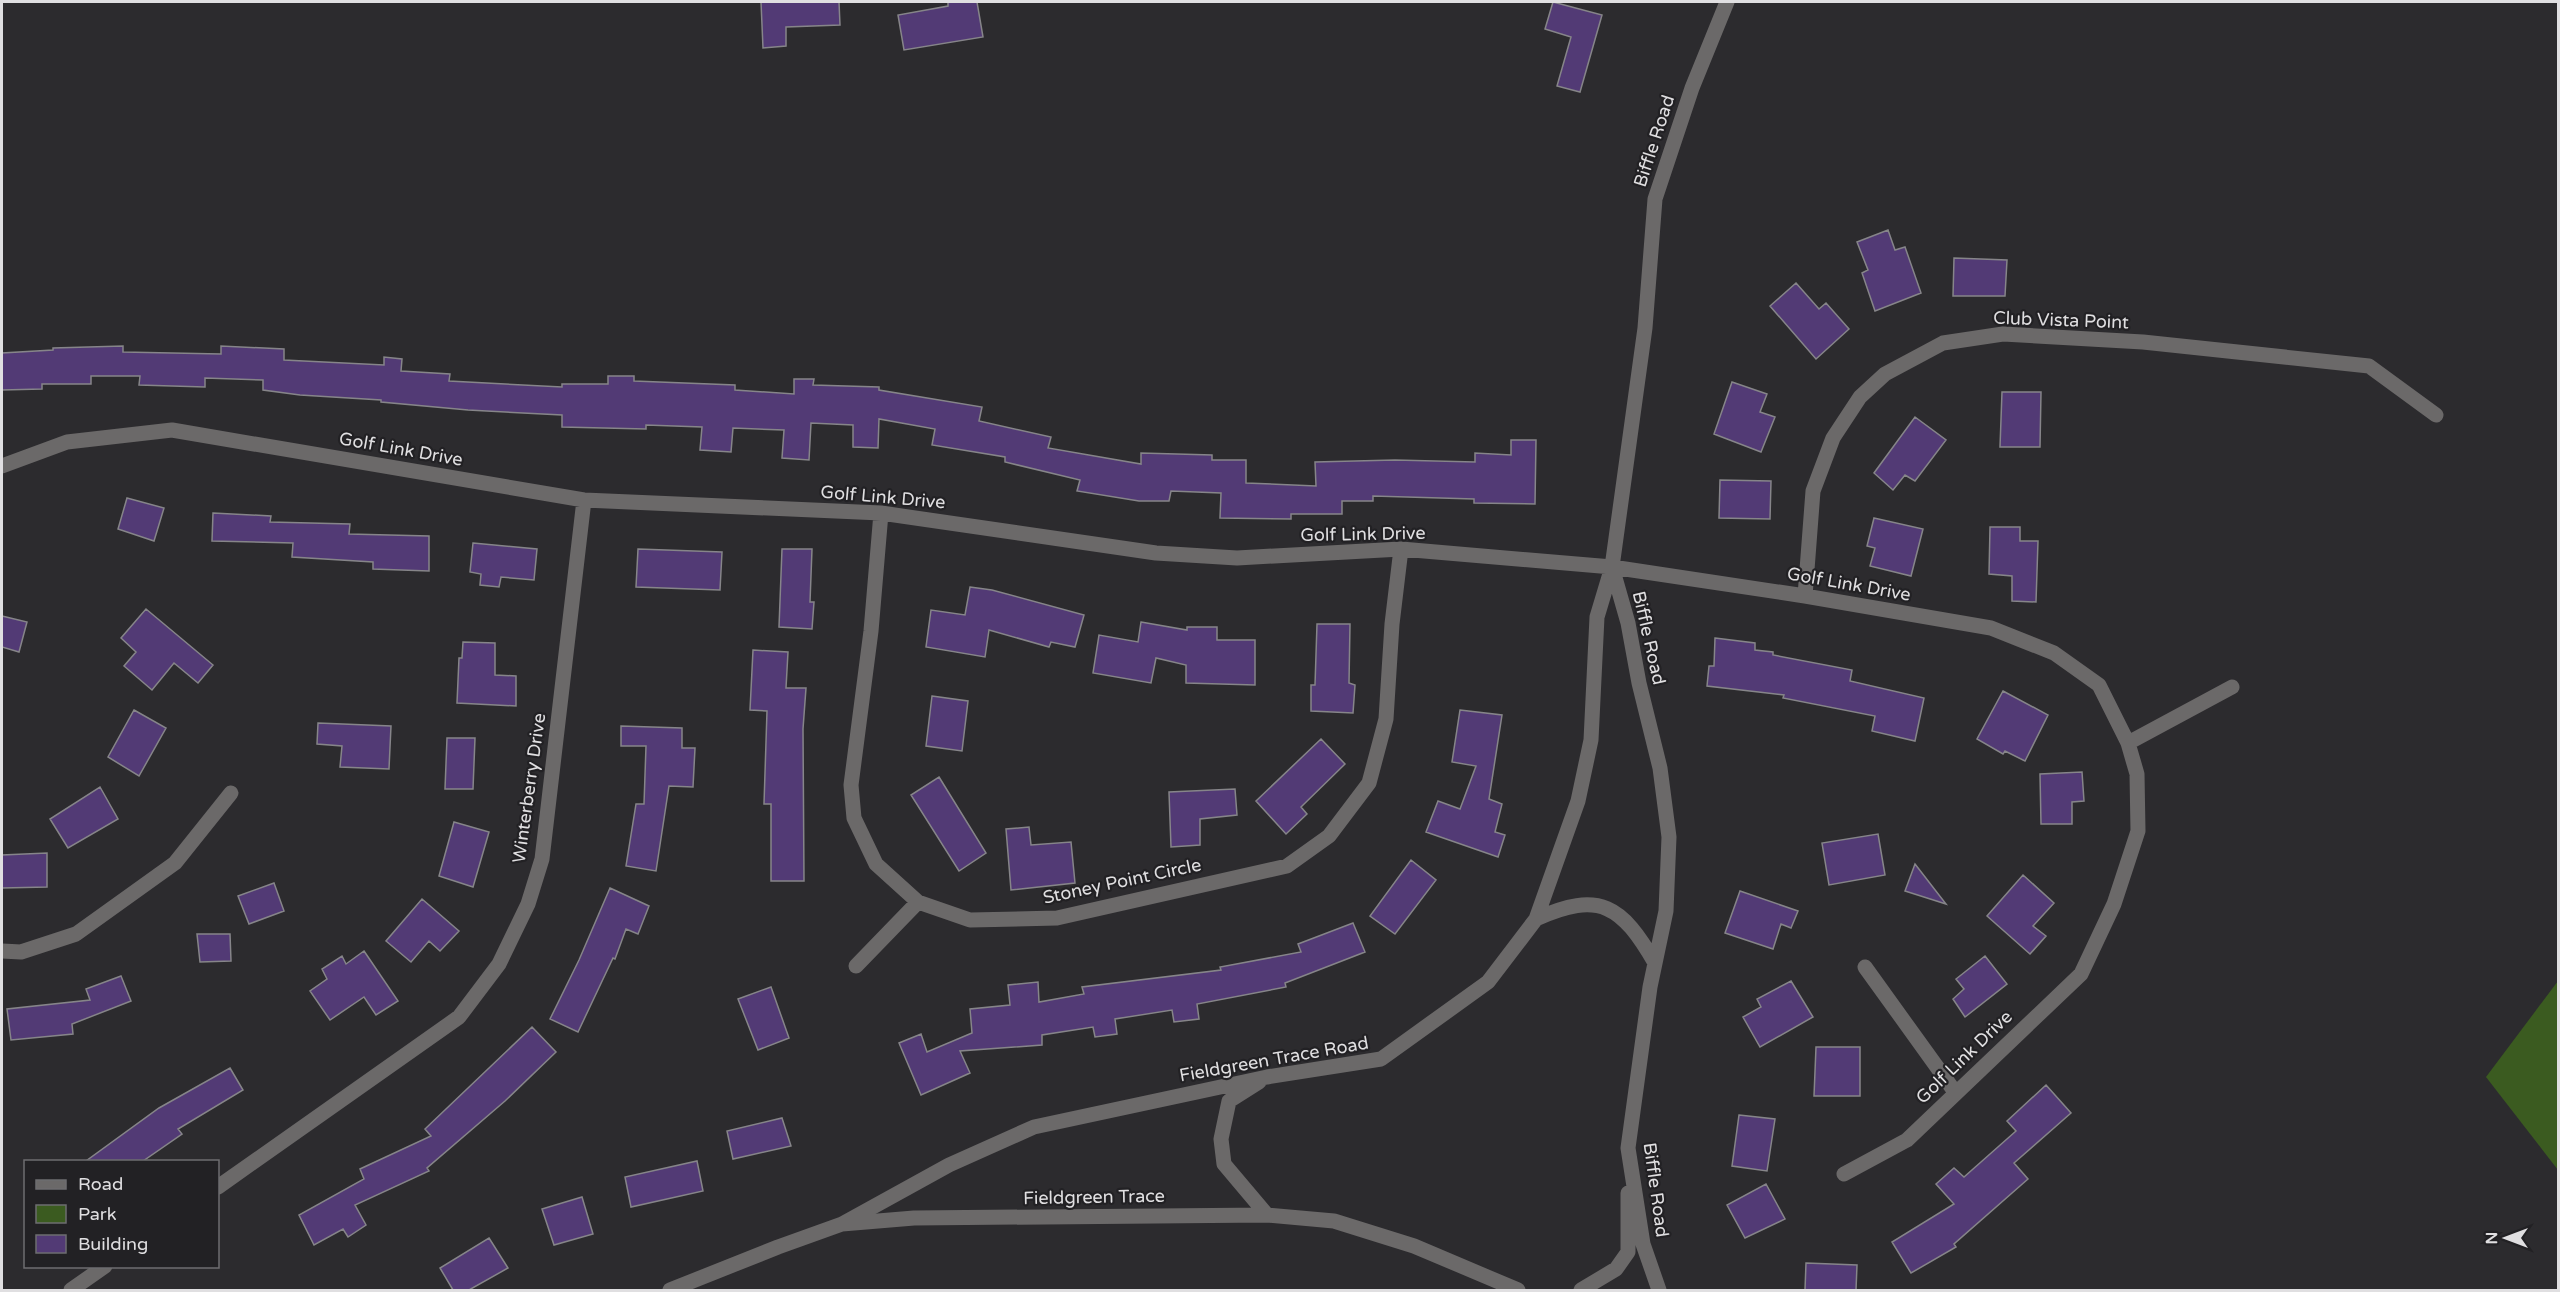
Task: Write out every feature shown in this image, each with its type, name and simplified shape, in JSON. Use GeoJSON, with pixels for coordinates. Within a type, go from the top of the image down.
{"type":"FeatureCollection","features":[{"type":"Feature","properties":{"kind":"street","name":"Biffle Road"},"geometry":{"type":"LineString","coordinates":[[1659,1290],[1643,1244],[1628,1148],[1655,963],[1666,911],[1669,837],[1660,768],[1639,683],[1628,623],[1612,567],[1645,328],[1655,199],[1692,88],[1727,2]]}},
{"type":"Feature","properties":{"kind":"street","name":"Club Vista Point"},"geometry":{"type":"LineString","coordinates":[[1805,596],[1814,491],[1833,438],[1860,397],[1885,374],[1943,343],[2003,334],[2143,342],[2369,366],[2436,415]]}},
{"type":"Feature","properties":{"kind":"street","name":"Golf Link Drive"},"geometry":{"type":"LineString","coordinates":[[2,466],[68,442],[172,430],[584,500],[881,513],[1179,554],[1237,558],[1401,549],[1612,567],[1805,596],[1991,628],[2054,653],[2099,685],[2128,743],[2137,774],[2138,831],[2114,904],[2080,974],[1907,1140],[1844,1174]]}},
{"type":"Feature","properties":{"kind":"street","name":"Winterberry Drive"},"geometry":{"type":"LineString","coordinates":[[219,1186],[459,1017],[499,964],[528,904],[542,859],[584,500]]}},
{"type":"Feature","properties":{"kind":"street","name":"Stoney Point Circle"},"geometry":{"type":"LineString","coordinates":[[881,513],[871,631],[851,785],[854,818],[876,864],[918,902],[970,920],[1057,918],[1287,866],[1329,836],[1369,783],[1386,719],[1392,624],[1401,549]]}},
{"type":"Feature","properties":{"kind":"street","name":"Fieldgreen Trace Road"},"geometry":{"type":"LineString","coordinates":[[842,1224],[949,1165],[1034,1127],[1267,1077],[1381,1059],[1488,982],[1536,919],[1578,801],[1591,740],[1597,617],[1612,567]]}},
{"type":"Feature","properties":{"kind":"street"},"geometry":{"type":"LineString","coordinates":[[2128,743],[2232,687]]}},
{"type":"Feature","properties":{"kind":"street"},"geometry":{"type":"LineString","coordinates":[[2,951],[21,952],[76,934],[175,863],[231,794]]}},
{"type":"Feature","properties":{"kind":"street"},"geometry":{"type":"LineString","coordinates":[[856,966],[918,902]]}},
{"type":"Feature","properties":{"kind":"street"},"geometry":{"type":"LineString","coordinates":[[1536,919],[1559,908],[1586,904],[1609,909],[1629,923],[1655,963]]}},
{"type":"Feature","properties":{"kind":"street"},"geometry":{"type":"LineString","coordinates":[[1865,967],[1955,1092]]}},
{"type":"Feature","properties":{"kind":"street"},"geometry":{"type":"LineString","coordinates":[[1267,1077],[1230,1101],[1221,1139],[1224,1164],[1268,1215]]}},
{"type":"Feature","properties":{"kind":"street"},"geometry":{"type":"LineString","coordinates":[[1581,1290],[1616,1269],[1628,1252],[1628,1148]]}},
{"type":"Feature","properties":{"kind":"street","name":"Fieldgreen Trace"},"geometry":{"type":"LineString","coordinates":[[670,1290],[842,1224],[914,1218],[1268,1215],[1334,1221],[1414,1246],[1518,1290]]}},
{"type":"Feature","properties":{"kind":"street"},"geometry":{"type":"LineString","coordinates":[[72,1290],[102,1268]]}},
{"type":"Feature","properties":{"kind":"green space"},"geometry":{"type":"Polygon","coordinates":[[[2558,981],[2558,1170],[2486,1077],[2558,981]]]}},
{"type":"Feature","properties":{"kind":"building"},"geometry":{"type":"Polygon","coordinates":[[[761,2],[839,2],[840,25],[786,27],[786,46],[763,48],[761,2]]]}},
{"type":"Feature","properties":{"kind":"building"},"geometry":{"type":"Polygon","coordinates":[[[948,2],[977,2],[983,37],[904,50],[898,15],[948,6],[948,2]]]}},
{"type":"Feature","properties":{"kind":"building"},"geometry":{"type":"Polygon","coordinates":[[[1553,2],[1602,15],[1580,92],[1557,86],[1571,37],[1545,29],[1553,2]]]}},
{"type":"Feature","properties":{"kind":"building"},"geometry":{"type":"Polygon","coordinates":[[[1888,230],[1895,250],[1905,247],[1921,293],[1875,311],[1862,273],[1868,270],[1857,242],[1888,230]]]}},
{"type":"Feature","properties":{"kind":"building"},"geometry":{"type":"Polygon","coordinates":[[[1954,258],[2007,260],[2005,296],[1953,296],[1954,258]]]}},
{"type":"Feature","properties":{"kind":"building"},"geometry":{"type":"Polygon","coordinates":[[[1796,283],[1819,309],[1826,303],[1849,329],[1816,359],[1770,306],[1796,283]]]}},
{"type":"Feature","properties":{"kind":"building"},"geometry":{"type":"Polygon","coordinates":[[[123,346],[123,352],[221,354],[221,346],[284,349],[284,360],[384,365],[384,357],[402,359],[401,371],[450,374],[449,381],[562,387],[562,384],[608,384],[608,376],[634,376],[634,381],[735,385],[735,390],[794,394],[794,379],[814,379],[813,385],[879,387],[879,390],[982,407],[979,421],[1051,437],[1048,448],[1141,464],[1141,453],[1212,455],[1212,460],[1246,460],[1246,483],[1316,486],[1315,462],[1395,460],[1475,462],[1475,453],[1511,455],[1511,440],[1536,440],[1535,504],[1474,503],[1474,499],[1373,496],[1373,501],[1342,501],[1342,514],[1291,514],[1291,519],[1220,518],[1221,493],[1171,491],[1169,501],[1139,501],[1077,491],[1080,480],[1005,462],[1005,457],[932,445],[935,429],[879,419],[878,448],[853,447],[853,425],[811,423],[809,460],[782,458],[784,430],[733,428],[731,452],[700,450],[702,427],[646,425],[646,429],[562,427],[562,415],[468,410],[381,402],[381,400],[300,395],[263,390],[263,380],[205,378],[205,387],[139,385],[140,376],[91,376],[91,384],[42,384],[42,389],[2,390],[2,353],[53,350],[53,348],[123,346]]]}},
{"type":"Feature","properties":{"kind":"building"},"geometry":{"type":"Polygon","coordinates":[[[1732,382],[1767,394],[1760,412],[1775,417],[1761,452],[1714,434],[1732,382]]]}},
{"type":"Feature","properties":{"kind":"building"},"geometry":{"type":"Polygon","coordinates":[[[2002,392],[2041,392],[2040,447],[2000,447],[2002,392]]]}},
{"type":"Feature","properties":{"kind":"building"},"geometry":{"type":"Polygon","coordinates":[[[1915,417],[1946,440],[1915,481],[1905,475],[1893,490],[1874,473],[1915,417]]]}},
{"type":"Feature","properties":{"kind":"building"},"geometry":{"type":"Polygon","coordinates":[[[1720,480],[1771,481],[1770,519],[1719,518],[1720,480]]]}},
{"type":"Feature","properties":{"kind":"building"},"geometry":{"type":"Polygon","coordinates":[[[127,498],[164,508],[154,541],[118,529],[127,498]]]}},
{"type":"Feature","properties":{"kind":"building"},"geometry":{"type":"Polygon","coordinates":[[[213,513],[271,516],[270,522],[350,524],[349,534],[429,536],[429,571],[373,569],[373,562],[292,557],[293,543],[212,541],[213,513]]]}},
{"type":"Feature","properties":{"kind":"building"},"geometry":{"type":"Polygon","coordinates":[[[1874,518],[1923,529],[1911,576],[1870,566],[1875,548],[1867,546],[1874,518]]]}},
{"type":"Feature","properties":{"kind":"building"},"geometry":{"type":"Polygon","coordinates":[[[1990,527],[2020,527],[2020,541],[2038,541],[2036,602],[2012,601],[2012,576],[1989,574],[1990,527]]]}},
{"type":"Feature","properties":{"kind":"building"},"geometry":{"type":"Polygon","coordinates":[[[473,543],[537,549],[534,580],[501,577],[499,587],[480,585],[481,574],[470,572],[473,543]]]}},
{"type":"Feature","properties":{"kind":"building"},"geometry":{"type":"Polygon","coordinates":[[[638,549],[722,552],[720,590],[636,587],[638,549]]]}},
{"type":"Feature","properties":{"kind":"building"},"geometry":{"type":"Polygon","coordinates":[[[782,549],[812,549],[810,602],[814,602],[812,629],[779,627],[782,549]]]}},
{"type":"Feature","properties":{"kind":"building"},"geometry":{"type":"Polygon","coordinates":[[[970,587],[992,590],[1084,615],[1075,647],[1051,642],[1049,647],[989,630],[985,657],[926,647],[931,610],[965,615],[970,587]]]}},
{"type":"Feature","properties":{"kind":"building"},"geometry":{"type":"Polygon","coordinates":[[[146,609],[213,665],[198,683],[174,663],[152,690],[124,666],[136,652],[121,638],[146,609]]]}},
{"type":"Feature","properties":{"kind":"building"},"geometry":{"type":"Polygon","coordinates":[[[2,616],[27,622],[19,652],[2,647],[2,616]]]}},
{"type":"Feature","properties":{"kind":"building"},"geometry":{"type":"Polygon","coordinates":[[[1141,622],[1187,630],[1187,627],[1217,627],[1217,640],[1255,640],[1255,685],[1186,683],[1186,665],[1156,658],[1151,683],[1093,673],[1099,635],[1138,642],[1141,622]]]}},
{"type":"Feature","properties":{"kind":"building"},"geometry":{"type":"Polygon","coordinates":[[[1317,624],[1350,624],[1349,683],[1355,685],[1353,713],[1311,711],[1311,685],[1315,685],[1317,624]]]}},
{"type":"Feature","properties":{"kind":"building"},"geometry":{"type":"Polygon","coordinates":[[[1715,638],[1755,643],[1755,650],[1852,670],[1850,681],[1924,698],[1915,741],[1872,731],[1875,716],[1783,698],[1784,695],[1707,686],[1709,666],[1714,666],[1715,638]]]}},
{"type":"Feature","properties":{"kind":"building"},"geometry":{"type":"Polygon","coordinates":[[[463,642],[495,643],[495,675],[516,676],[516,706],[457,703],[459,658],[462,658],[463,642]]]}},
{"type":"Feature","properties":{"kind":"building"},"geometry":{"type":"Polygon","coordinates":[[[753,650],[788,652],[786,688],[806,688],[803,729],[804,881],[771,881],[771,804],[764,804],[767,711],[750,710],[753,650]]]}},
{"type":"Feature","properties":{"kind":"building"},"geometry":{"type":"Polygon","coordinates":[[[2003,691],[2048,715],[2025,761],[2005,751],[2003,754],[1977,739],[2003,691]]]}},
{"type":"Feature","properties":{"kind":"building"},"geometry":{"type":"Polygon","coordinates":[[[932,696],[968,701],[962,751],[926,746],[932,696]]]}},
{"type":"Feature","properties":{"kind":"building"},"geometry":{"type":"Polygon","coordinates":[[[134,710],[166,728],[139,776],[108,757],[134,710]]]}},
{"type":"Feature","properties":{"kind":"building"},"geometry":{"type":"Polygon","coordinates":[[[1460,710],[1502,715],[1489,799],[1502,804],[1495,832],[1505,835],[1498,857],[1426,832],[1438,801],[1460,809],[1476,766],[1452,762],[1460,710]]]}},
{"type":"Feature","properties":{"kind":"building"},"geometry":{"type":"Polygon","coordinates":[[[318,723],[391,726],[389,769],[340,767],[342,746],[317,744],[318,723]]]}},
{"type":"Feature","properties":{"kind":"building"},"geometry":{"type":"Polygon","coordinates":[[[621,726],[682,728],[682,748],[695,748],[693,787],[669,786],[656,871],[626,866],[636,804],[644,804],[646,746],[621,746],[621,726]]]}},
{"type":"Feature","properties":{"kind":"building"},"geometry":{"type":"Polygon","coordinates":[[[447,738],[475,738],[473,789],[445,789],[447,738]]]}},
{"type":"Feature","properties":{"kind":"building"},"geometry":{"type":"Polygon","coordinates":[[[1321,739],[1345,764],[1301,807],[1307,814],[1286,834],[1256,801],[1321,739]]]}},
{"type":"Feature","properties":{"kind":"building"},"geometry":{"type":"Polygon","coordinates":[[[2082,772],[2084,801],[2072,802],[2072,824],[2041,824],[2040,774],[2082,772]]]}},
{"type":"Feature","properties":{"kind":"building"},"geometry":{"type":"Polygon","coordinates":[[[939,777],[986,853],[959,871],[911,795],[939,777]]]}},
{"type":"Feature","properties":{"kind":"building"},"geometry":{"type":"Polygon","coordinates":[[[100,787],[118,819],[68,848],[50,819],[100,787]]]}},
{"type":"Feature","properties":{"kind":"building"},"geometry":{"type":"Polygon","coordinates":[[[1235,789],[1237,815],[1200,819],[1200,845],[1171,847],[1169,792],[1235,789]]]}},
{"type":"Feature","properties":{"kind":"building"},"geometry":{"type":"Polygon","coordinates":[[[454,822],[489,832],[473,887],[439,876],[454,822]]]}},
{"type":"Feature","properties":{"kind":"building"},"geometry":{"type":"Polygon","coordinates":[[[1029,827],[1031,845],[1071,842],[1075,883],[1011,890],[1006,829],[1029,827]]]}},
{"type":"Feature","properties":{"kind":"building"},"geometry":{"type":"Polygon","coordinates":[[[1878,834],[1885,875],[1829,885],[1822,843],[1878,834]]]}},
{"type":"Feature","properties":{"kind":"building"},"geometry":{"type":"Polygon","coordinates":[[[47,853],[47,887],[2,888],[2,855],[47,853]]]}},
{"type":"Feature","properties":{"kind":"building"},"geometry":{"type":"Polygon","coordinates":[[[1411,860],[1436,880],[1395,934],[1370,916],[1411,860]]]}},
{"type":"Feature","properties":{"kind":"building"},"geometry":{"type":"Polygon","coordinates":[[[1915,864],[1946,904],[1905,891],[1915,864]]]}},
{"type":"Feature","properties":{"kind":"building"},"geometry":{"type":"Polygon","coordinates":[[[2023,875],[2054,903],[2033,926],[2046,936],[2030,954],[1987,916],[2023,875]]]}},
{"type":"Feature","properties":{"kind":"building"},"geometry":{"type":"Polygon","coordinates":[[[274,883],[284,911],[249,924],[238,896],[274,883]]]}},
{"type":"Feature","properties":{"kind":"building"},"geometry":{"type":"Polygon","coordinates":[[[610,888],[649,906],[638,934],[626,929],[615,959],[613,958],[578,1032],[550,1019],[610,888]]]}},
{"type":"Feature","properties":{"kind":"building"},"geometry":{"type":"Polygon","coordinates":[[[1740,891],[1798,911],[1791,928],[1781,924],[1773,949],[1725,933],[1740,891]]]}},
{"type":"Feature","properties":{"kind":"building"},"geometry":{"type":"Polygon","coordinates":[[[422,899],[459,931],[440,951],[429,941],[411,962],[386,941],[422,899]]]}},
{"type":"Feature","properties":{"kind":"building"},"geometry":{"type":"Polygon","coordinates":[[[1353,923],[1365,952],[1285,983],[1286,987],[1197,1004],[1199,1019],[1174,1022],[1172,1010],[1115,1019],[1117,1034],[1095,1037],[1093,1027],[1042,1035],[1042,1045],[960,1051],[970,1073],[921,1095],[899,1043],[921,1034],[927,1052],[972,1033],[970,1009],[1010,1005],[1008,985],[1038,982],[1039,1002],[1084,994],[1082,987],[1221,970],[1220,967],[1301,952],[1298,944],[1353,923]]]}},
{"type":"Feature","properties":{"kind":"building"},"geometry":{"type":"Polygon","coordinates":[[[197,934],[230,934],[231,961],[200,962],[197,934]]]}},
{"type":"Feature","properties":{"kind":"building"},"geometry":{"type":"Polygon","coordinates":[[[364,951],[398,1001],[376,1015],[364,997],[330,1020],[310,991],[327,979],[322,969],[342,956],[346,964],[364,951]]]}},
{"type":"Feature","properties":{"kind":"building"},"geometry":{"type":"Polygon","coordinates":[[[1985,956],[2007,984],[1965,1017],[1953,999],[1964,989],[1956,979],[1985,956]]]}},
{"type":"Feature","properties":{"kind":"building"},"geometry":{"type":"Polygon","coordinates":[[[121,976],[131,1001],[72,1024],[73,1034],[11,1040],[7,1009],[90,1000],[86,989],[121,976]]]}},
{"type":"Feature","properties":{"kind":"building"},"geometry":{"type":"Polygon","coordinates":[[[1791,981],[1813,1017],[1760,1047],[1743,1017],[1761,1007],[1757,999],[1791,981]]]}},
{"type":"Feature","properties":{"kind":"building"},"geometry":{"type":"Polygon","coordinates":[[[771,987],[789,1038],[758,1050],[738,999],[771,987]]]}},
{"type":"Feature","properties":{"kind":"building"},"geometry":{"type":"Polygon","coordinates":[[[532,1027],[556,1052],[505,1101],[427,1168],[429,1171],[355,1205],[366,1225],[348,1237],[343,1229],[314,1245],[299,1215],[364,1179],[360,1169],[431,1136],[425,1129],[532,1027]]]}},
{"type":"Feature","properties":{"kind":"building"},"geometry":{"type":"Polygon","coordinates":[[[1816,1047],[1860,1047],[1860,1096],[1814,1096],[1816,1047]]]}},
{"type":"Feature","properties":{"kind":"building"},"geometry":{"type":"Polygon","coordinates":[[[230,1068],[243,1090],[178,1129],[182,1134],[144,1160],[87,1160],[159,1108],[230,1068]]]}},
{"type":"Feature","properties":{"kind":"building"},"geometry":{"type":"Polygon","coordinates":[[[2046,1085],[2071,1113],[2014,1163],[2028,1179],[1954,1244],[1956,1247],[1911,1273],[1892,1242],[1954,1204],[1936,1184],[1954,1168],[1964,1177],[2016,1131],[2007,1121],[2046,1085]]]}},
{"type":"Feature","properties":{"kind":"building"},"geometry":{"type":"Polygon","coordinates":[[[1739,1115],[1775,1119],[1767,1171],[1732,1166],[1739,1115]]]}},
{"type":"Feature","properties":{"kind":"building"},"geometry":{"type":"Polygon","coordinates":[[[782,1118],[791,1146],[733,1159],[727,1131],[782,1118]]]}},
{"type":"Feature","properties":{"kind":"building"},"geometry":{"type":"Polygon","coordinates":[[[697,1161],[703,1191],[631,1207],[625,1177],[697,1161]]]}},
{"type":"Feature","properties":{"kind":"building"},"geometry":{"type":"Polygon","coordinates":[[[1766,1184],[1785,1219],[1745,1238],[1727,1205],[1766,1184]]]}},
{"type":"Feature","properties":{"kind":"building"},"geometry":{"type":"Polygon","coordinates":[[[582,1197],[593,1234],[554,1245],[542,1209],[582,1197]]]}},
{"type":"Feature","properties":{"kind":"building"},"geometry":{"type":"Polygon","coordinates":[[[489,1238],[508,1268],[469,1290],[453,1290],[440,1268],[489,1238]]]}},
{"type":"Feature","properties":{"kind":"building"},"geometry":{"type":"Polygon","coordinates":[[[1806,1263],[1857,1265],[1856,1290],[1805,1290],[1806,1263]]]}}]}
